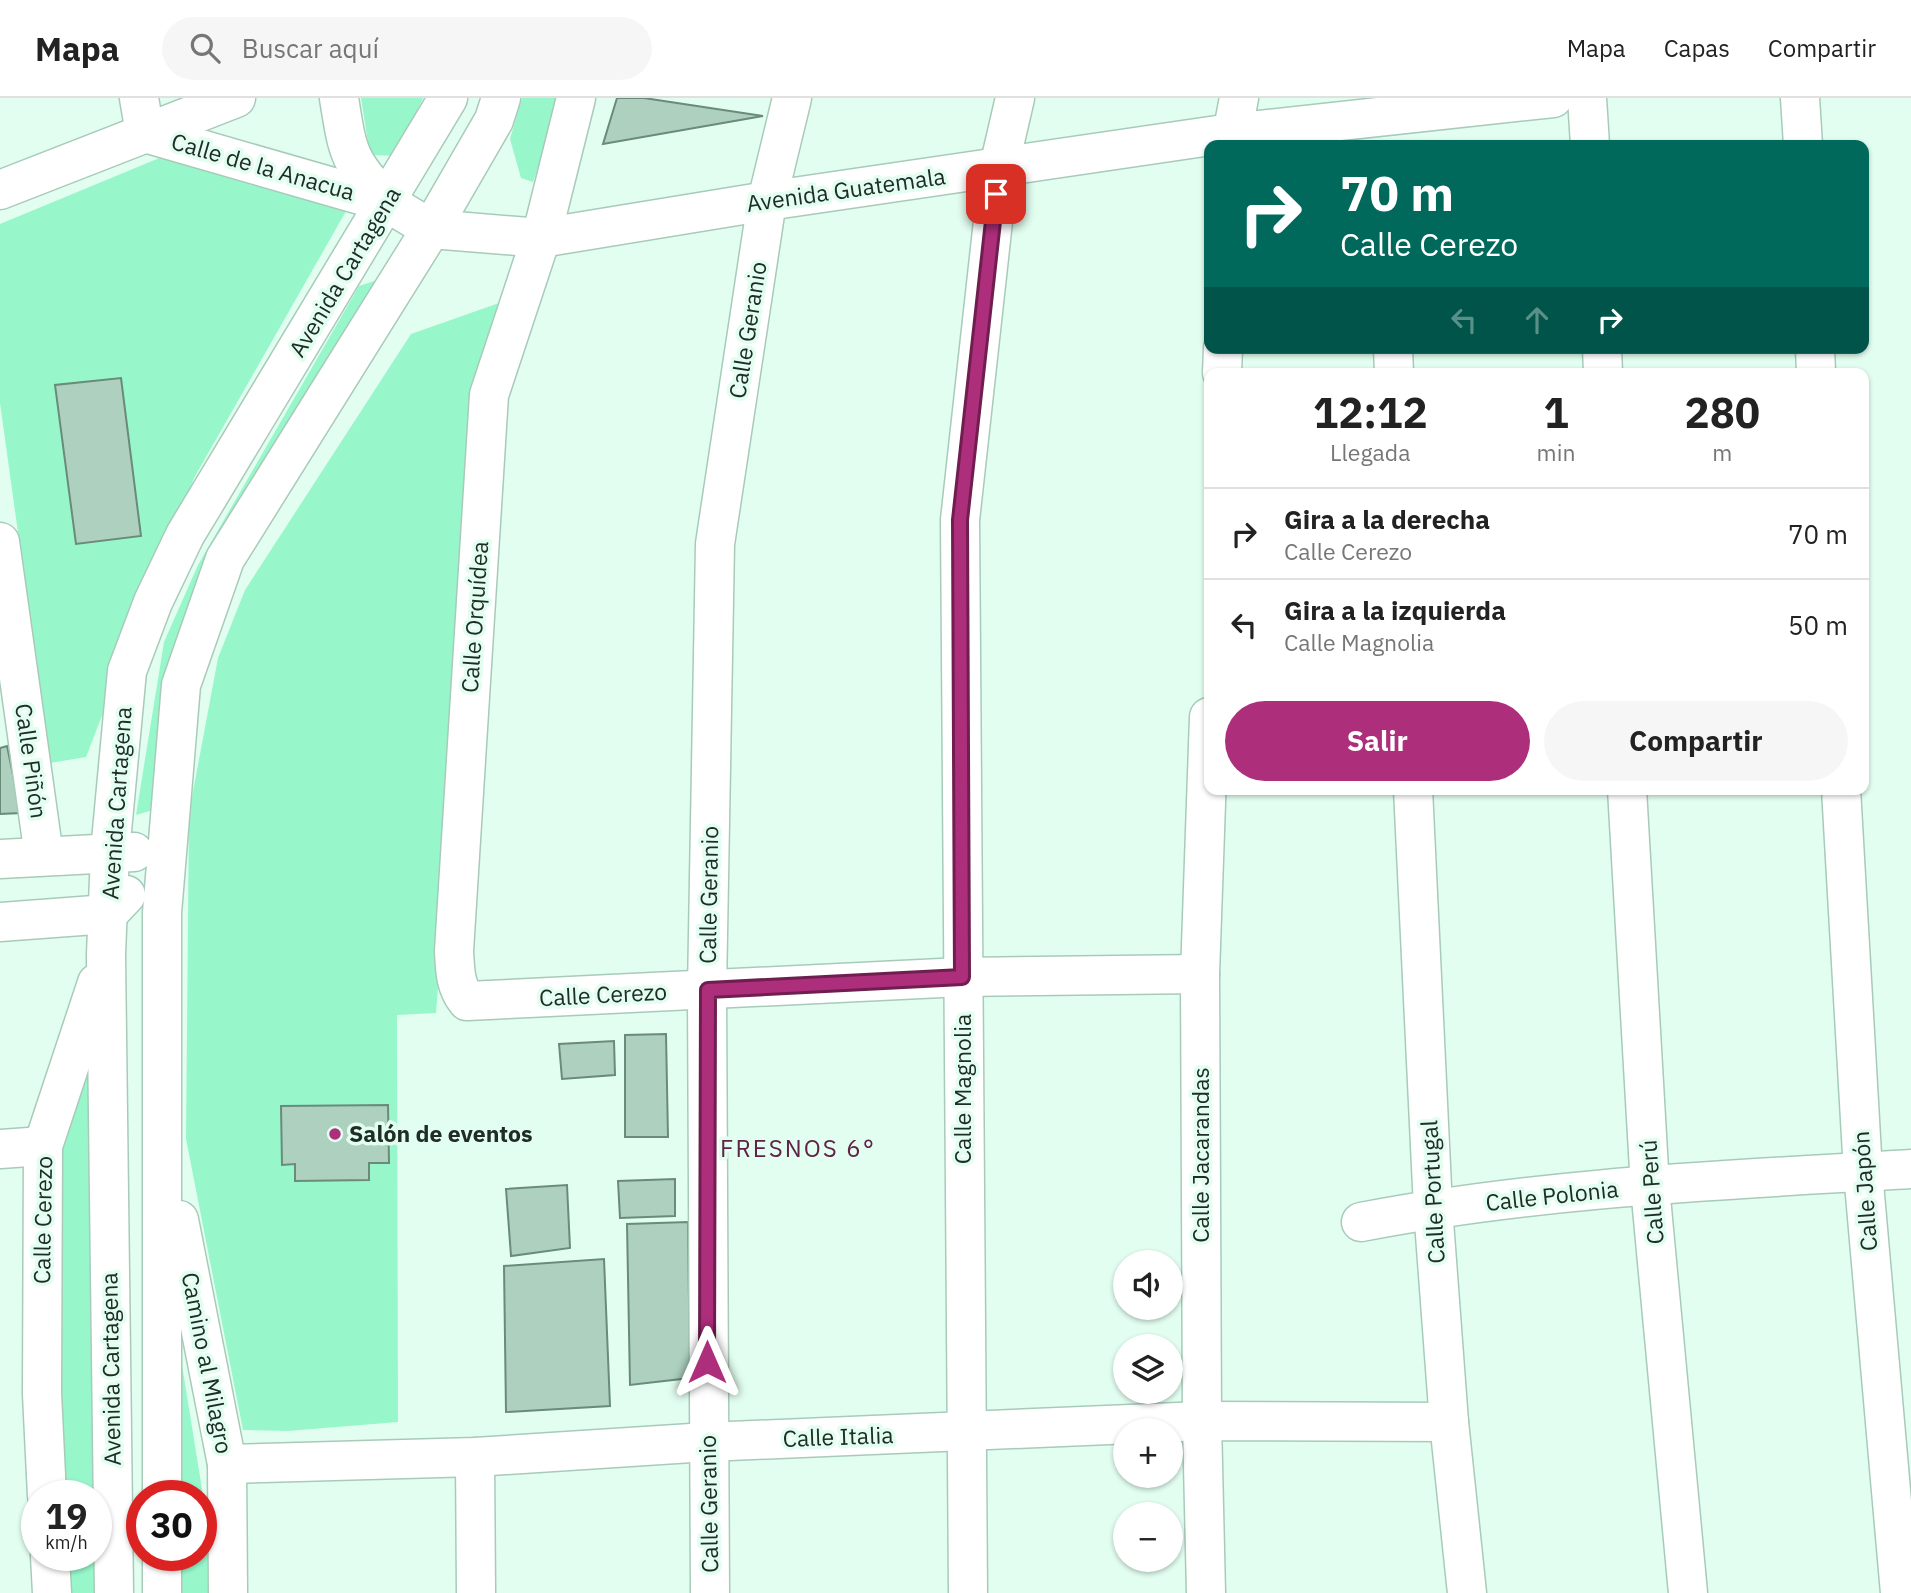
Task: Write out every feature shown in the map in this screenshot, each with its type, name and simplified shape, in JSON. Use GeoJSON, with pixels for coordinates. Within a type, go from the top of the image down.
{"type":"FeatureCollection","features":[{"type":"Feature","properties":{"kind":"street","name":"Calle de la Anacua"},"geometry":{"type":"LineString","coordinates":[[0,190],[142,116],[236,98]]}},
{"type":"Feature","properties":{"kind":"street","name":"Calle de la Anacua"},"geometry":{"type":"LineString","coordinates":[[339,98],[349,155],[357,169],[388,203]]}},
{"type":"Feature","properties":{"kind":"street","name":"Avenida Cartagena"},"geometry":{"type":"LineString","coordinates":[[114,1593],[106,955],[110,852],[127,671],[153,602],[185,535],[388,203],[448,98]]}},
{"type":"Feature","properties":{"kind":"street"},"geometry":{"type":"LineString","coordinates":[[162,1480],[164,853],[181,685],[225,559],[431,229],[494,120],[502,98]]}},
{"type":"Feature","properties":{"kind":"street","name":"Calle Orquídea"},"geometry":{"type":"LineString","coordinates":[[467,1001],[455,977],[454,951],[489,394],[541,237],[576,98]]}},
{"type":"Feature","properties":{"kind":"street","name":"Calle Geranio"},"geometry":{"type":"LineString","coordinates":[[710,1593],[707,1442],[708,990],[715,544],[767,201],[792,98]]}},
{"type":"Feature","properties":{"kind":"street","name":"Calle Magnolia"},"geometry":{"type":"LineString","coordinates":[[968,1593],[960,520],[999,167],[1015,98]]}},
{"type":"Feature","properties":{"kind":"street","name":"Avenida Guatemala"},"geometry":{"type":"LineString","coordinates":[[431,229],[541,237],[999,167],[1233,126],[1383,131],[1553,98]]}},
{"type":"Feature","properties":{"kind":"street"},"geometry":{"type":"LineString","coordinates":[[1587,98],[1590,140]]}},
{"type":"Feature","properties":{"kind":"street"},"geometry":{"type":"LineString","coordinates":[[1800,98],[1803,140]]}},
{"type":"Feature","properties":{"kind":"street","name":"Calle de la Anacua"},"geometry":{"type":"LineString","coordinates":[[142,116],[388,203]]}},
{"type":"Feature","properties":{"kind":"street"},"geometry":{"type":"LineString","coordinates":[[388,203],[431,229]]}},
{"type":"Feature","properties":{"kind":"street","name":"Calle Piñón"},"geometry":{"type":"LineString","coordinates":[[0,542],[44,856]]}},
{"type":"Feature","properties":{"kind":"street","name":"Calle Jacarandas"},"geometry":{"type":"LineString","coordinates":[[1206,795],[1200,974],[1202,1421],[1206,1593]]}},
{"type":"Feature","properties":{"kind":"street","name":"Calle Portugal"},"geometry":{"type":"LineString","coordinates":[[1413,795],[1433,1208],[1449,1422],[1467,1593]]}},
{"type":"Feature","properties":{"kind":"street","name":"Calle Perú"},"geometry":{"type":"LineString","coordinates":[[1627,795],[1650,1186],[1688,1593]]}},
{"type":"Feature","properties":{"kind":"street","name":"Calle Japón"},"geometry":{"type":"LineString","coordinates":[[1840,795],[1863,1172],[1900,1593]]}},
{"type":"Feature","properties":{"kind":"street"},"geometry":{"type":"LineString","coordinates":[[0,859],[110,852],[164,853]]}},
{"type":"Feature","properties":{"kind":"street"},"geometry":{"type":"LineString","coordinates":[[0,922],[108,914],[164,853]]}},
{"type":"Feature","properties":{"kind":"street","name":"Calle Cerezo"},"geometry":{"type":"LineString","coordinates":[[46,1480],[41,1394],[43,1146],[106,955]]}},
{"type":"Feature","properties":{"kind":"street","name":"Calle Cerezo"},"geometry":{"type":"LineString","coordinates":[[467,1001],[962,977],[1200,974]]}},
{"type":"Feature","properties":{"kind":"street","name":"Camino al Milagro"},"geometry":{"type":"LineString","coordinates":[[163,1136],[227,1464],[228,1593]]}},
{"type":"Feature","properties":{"kind":"street"},"geometry":{"type":"LineString","coordinates":[[0,1149],[43,1146]]}},
{"type":"Feature","properties":{"kind":"street","name":"Calle Polonia"},"geometry":{"type":"LineString","coordinates":[[1361,1222],[1433,1208],[1650,1186],[1911,1169]]}},
{"type":"Feature","properties":{"kind":"street","name":"Calle Italia"},"geometry":{"type":"LineString","coordinates":[[227,1464],[475,1457],[707,1442],[1202,1421],[1449,1422]]}},
{"type":"Feature","properties":{"kind":"street"},"geometry":{"type":"LineString","coordinates":[[475,1457],[476,1593]]}},
{"type":"Feature","properties":{"kind":"street"},"geometry":{"type":"LineString","coordinates":[[51,1571],[52,1593]]}},
{"type":"Feature","properties":{"kind":"street"},"geometry":{"type":"LineString","coordinates":[[162,1571],[162,1593]]}},
{"type":"Feature","properties":{"kind":"green space"},"geometry":{"type":"Polygon","coordinates":[[[361,98],[423,98],[396,156],[370,155],[361,98]]]}},
{"type":"Feature","properties":{"kind":"green space"},"geometry":{"type":"Polygon","coordinates":[[[522,98],[562,98],[533,182],[521,178],[510,139],[522,98]]]}},
{"type":"Feature","properties":{"kind":"green space"},"geometry":{"type":"Polygon","coordinates":[[[169,154],[349,206],[194,478],[86,757],[50,763],[0,403],[0,224],[169,154]]]}},
{"type":"Feature","properties":{"kind":"green space"},"geometry":{"type":"Polygon","coordinates":[[[384,278],[220,559],[153,810],[136,815],[164,642],[198,565],[359,286],[384,278]]]}},
{"type":"Feature","properties":{"kind":"green space"},"geometry":{"type":"Polygon","coordinates":[[[499,303],[474,390],[447,873],[436,1013],[397,1015],[398,1422],[288,1431],[243,1430],[186,1139],[189,813],[218,658],[245,590],[411,334],[499,303]]]}},
{"type":"Feature","properties":{"kind":"green space"},"geometry":{"type":"Polygon","coordinates":[[[95,1019],[99,1480],[57,1480],[59,1143],[95,1019]]]}},
{"type":"Feature","properties":{"kind":"green space"},"geometry":{"type":"Polygon","coordinates":[[[172,1303],[201,1480],[172,1480],[172,1303]]]}},
{"type":"Feature","properties":{"kind":"green space"},"geometry":{"type":"Polygon","coordinates":[[[61,1571],[100,1571],[100,1593],[62,1593],[61,1571]]]}},
{"type":"Feature","properties":{"kind":"green space"},"geometry":{"type":"Polygon","coordinates":[[[172,1571],[208,1571],[208,1593],[171,1593],[172,1571]]]}},
{"type":"Feature","properties":{"kind":"building"},"geometry":{"type":"Polygon","coordinates":[[[617,98],[644,98],[763,116],[603,144],[617,98]]]}},
{"type":"Feature","properties":{"kind":"building"},"geometry":{"type":"Polygon","coordinates":[[[121,378],[141,536],[76,544],[55,385],[121,378]]]}},
{"type":"Feature","properties":{"kind":"building"},"geometry":{"type":"Polygon","coordinates":[[[7,746],[21,813],[0,814],[0,748],[7,746]]]}},
{"type":"Feature","properties":{"kind":"building"},"geometry":{"type":"Polygon","coordinates":[[[666,1034],[668,1137],[625,1137],[625,1035],[666,1034]]]}},
{"type":"Feature","properties":{"kind":"building"},"geometry":{"type":"Polygon","coordinates":[[[614,1041],[615,1075],[562,1079],[559,1044],[614,1041]]]}},
{"type":"Feature","properties":{"kind":"building","name":"Salón de eventos"},"geometry":{"type":"Polygon","coordinates":[[[388,1105],[389,1163],[369,1163],[369,1180],[295,1181],[295,1164],[282,1165],[281,1106],[388,1105]]]}},
{"type":"Feature","properties":{"kind":"building"},"geometry":{"type":"Polygon","coordinates":[[[675,1179],[675,1216],[620,1218],[618,1181],[675,1179]]]}},
{"type":"Feature","properties":{"kind":"building"},"geometry":{"type":"Polygon","coordinates":[[[567,1185],[570,1248],[511,1256],[506,1189],[567,1185]]]}},
{"type":"Feature","properties":{"kind":"building"},"geometry":{"type":"Polygon","coordinates":[[[688,1222],[690,1378],[630,1385],[627,1224],[688,1222]]]}},
{"type":"Feature","properties":{"kind":"building"},"geometry":{"type":"Polygon","coordinates":[[[604,1259],[610,1406],[506,1412],[504,1266],[604,1259]]]}},
{"type":"Feature","properties":{"kind":"place","name":"Salón de eventos"},"geometry":{"type":"Point","coordinates":[335,1134]}},
{"type":"Feature","properties":{"kind":"district","name":"FRESNOS 6°"},"geometry":{"type":"Point","coordinates":[798,1149]}},
{"type":"Feature","properties":{"kind":"route"},"geometry":{"type":"LineString","coordinates":[[707,1362],[708,990],[962,977],[960,520],[996,194]]}}]}
